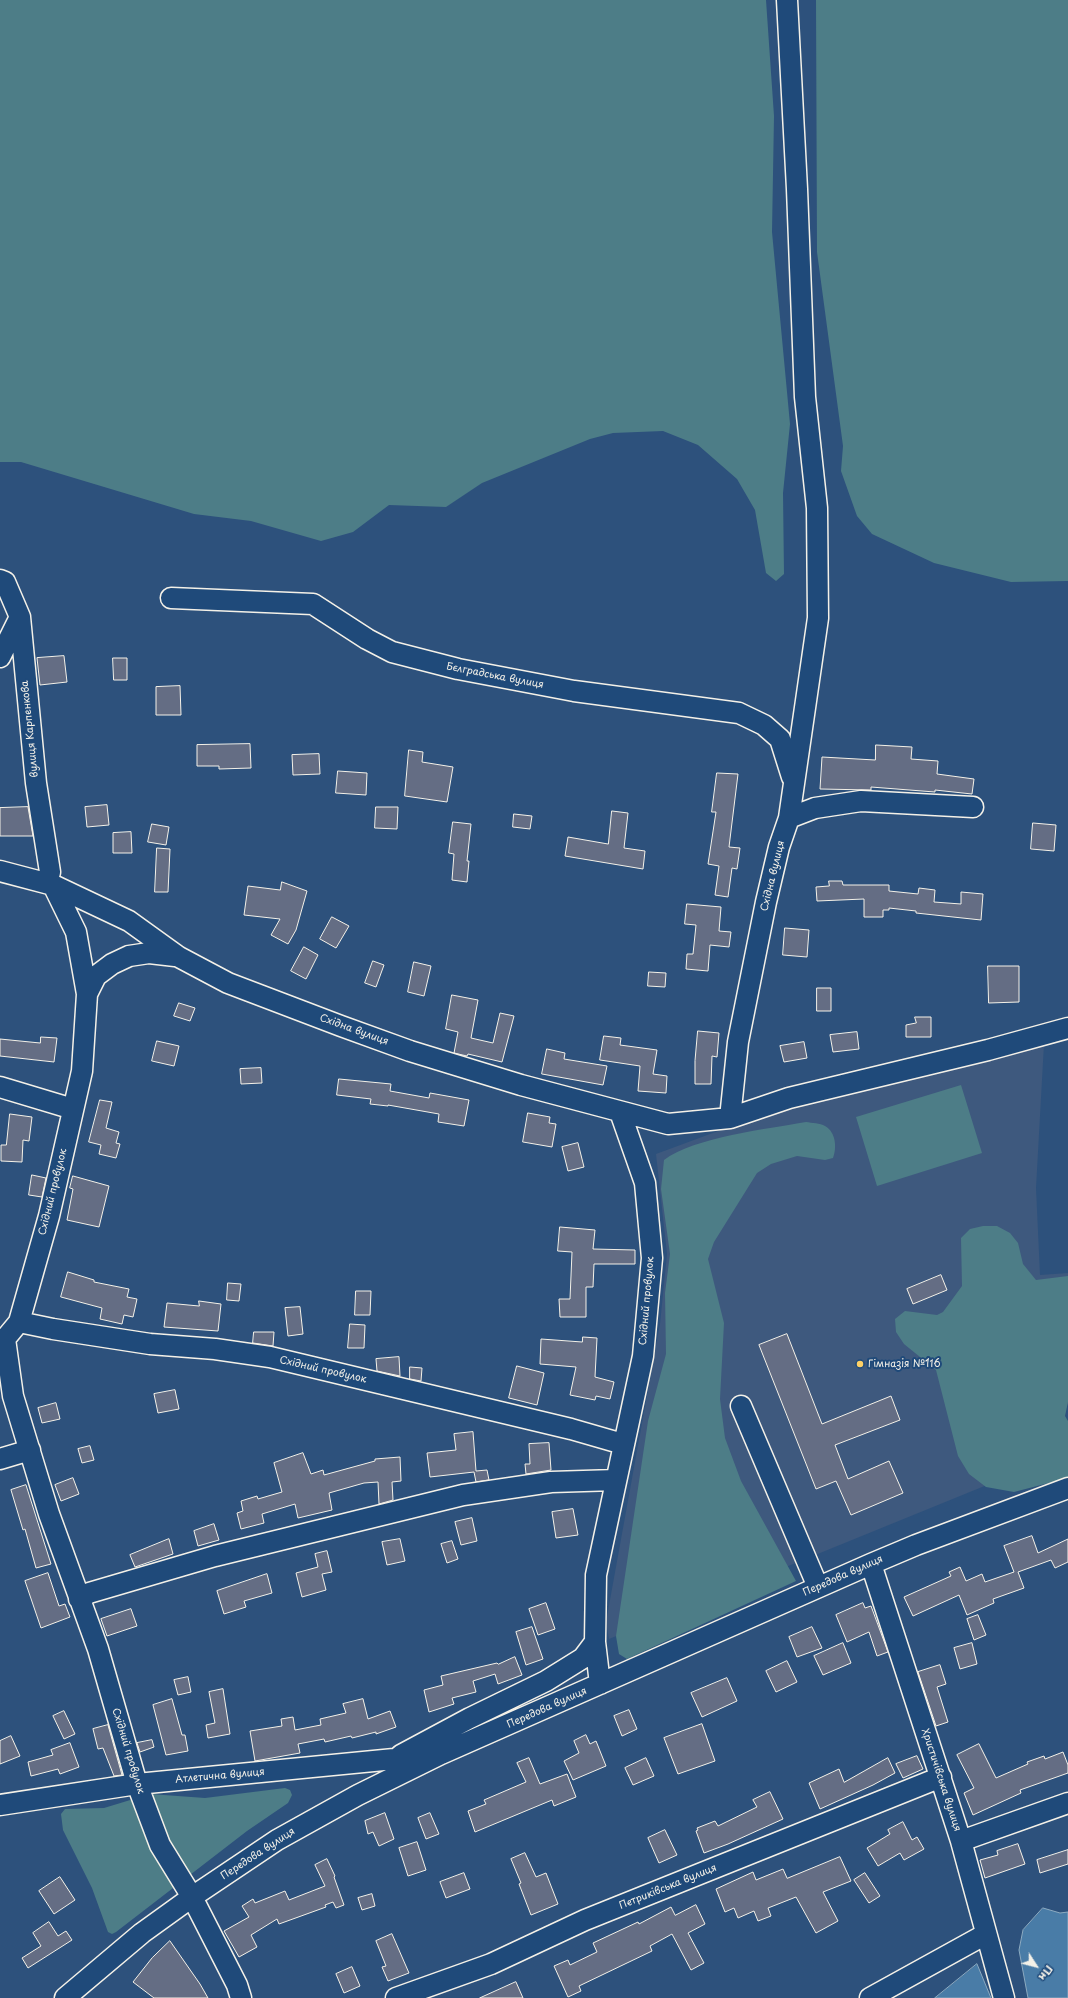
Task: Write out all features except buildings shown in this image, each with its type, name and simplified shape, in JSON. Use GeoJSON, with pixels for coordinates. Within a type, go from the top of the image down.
{"type":"FeatureCollection","features":[{"type":"Feature","properties":{"kind":"street","name":"Східна вулиця"},"geometry":{"type":"LineString","coordinates":[[730,1118],[738,1042],[764,909],[779,847],[789,818],[793,782],[818,618],[817,508],[805,397],[797,189],[786,0]]}},
{"type":"Feature","properties":{"kind":"street","name":"вулиця Карпенкова"},"geometry":{"type":"LineString","coordinates":[[0,580],[5,582],[20,617],[36,783],[50,872],[50,884]]}},
{"type":"Feature","properties":{"kind":"street","name":"Бєлградська вулиця"},"geometry":{"type":"LineString","coordinates":[[171,598],[313,604],[367,639],[392,652],[458,669],[574,691],[739,713],[764,724],[780,739],[793,782]]}},
{"type":"Feature","properties":{"kind":"street"},"geometry":{"type":"LineString","coordinates":[[0,657],[20,617]]}},
{"type":"Feature","properties":{"kind":"street"},"geometry":{"type":"LineString","coordinates":[[789,818],[815,808],[861,801],[973,807]]}},
{"type":"Feature","properties":{"kind":"street","name":"Східна вулиця"},"geometry":{"type":"LineString","coordinates":[[0,871],[50,884],[129,921],[179,957],[228,983],[410,1051],[521,1085],[668,1124],[730,1118],[789,1098],[988,1050],[1068,1028]]}},
{"type":"Feature","properties":{"kind":"street","name":"Східний провулок"},"geometry":{"type":"LineString","coordinates":[[50,884],[76,932],[87,994],[82,1071],[48,1216],[19,1322],[2,1338],[13,1396],[48,1514],[98,1649],[137,1784],[160,1846],[192,1897]]}},
{"type":"Feature","properties":{"kind":"street"},"geometry":{"type":"LineString","coordinates":[[87,994],[96,976],[112,964],[129,956],[150,953],[179,957]]}},
{"type":"Feature","properties":{"kind":"street"},"geometry":{"type":"LineString","coordinates":[[0,1087],[74,1108]]}},
{"type":"Feature","properties":{"kind":"street","name":"Східний провулок"},"geometry":{"type":"LineString","coordinates":[[600,1684],[595,1642],[596,1575],[643,1356],[652,1258],[645,1183],[620,1112]]}},
{"type":"Feature","properties":{"kind":"street","name":"Східний провулок"},"geometry":{"type":"LineString","coordinates":[[19,1322],[53,1329],[150,1344],[215,1349],[270,1358],[571,1429],[623,1444]]}},
{"type":"Feature","properties":{"kind":"street"},"geometry":{"type":"LineString","coordinates":[[742,1406],[818,1587]]}},
{"type":"Feature","properties":{"kind":"street"},"geometry":{"type":"LineString","coordinates":[[0,1459],[30,1450]]}},
{"type":"Feature","properties":{"kind":"street"},"geometry":{"type":"LineString","coordinates":[[79,1599],[89,1593],[215,1556],[463,1495],[551,1482],[616,1480]]}},
{"type":"Feature","properties":{"kind":"street","name":"Передова вулиця"},"geometry":{"type":"LineString","coordinates":[[65,1998],[142,1933],[192,1897],[277,1840],[358,1795],[441,1754],[871,1564],[916,1545],[1068,1488]]}},
{"type":"Feature","properties":{"kind":"street","name":"Христичівська вулиця"},"geometry":{"type":"LineString","coordinates":[[871,1564],[961,1841],[1004,1998]]}},
{"type":"Feature","properties":{"kind":"street"},"geometry":{"type":"LineString","coordinates":[[392,1760],[470,1718],[546,1681],[583,1658],[595,1642]]}},
{"type":"Feature","properties":{"kind":"street","name":"Атлетична вулиця"},"geometry":{"type":"LineString","coordinates":[[0,1805],[137,1784],[441,1754]]}},
{"type":"Feature","properties":{"kind":"street","name":"Петриківська вулиця"},"geometry":{"type":"LineString","coordinates":[[396,1998],[491,1964],[585,1920],[941,1777]]}},
{"type":"Feature","properties":{"kind":"street"},"geometry":{"type":"LineString","coordinates":[[961,1841],[1068,1803]]}},
{"type":"Feature","properties":{"kind":"street"},"geometry":{"type":"LineString","coordinates":[[192,1897],[237,1985],[241,1998]]}},
{"type":"Feature","properties":{"kind":"street"},"geometry":{"type":"LineString","coordinates":[[870,1998],[986,1934]]}},
{"type":"Feature","properties":{"kind":"shaded area","name":"Гімназія №116"},"geometry":{"type":"Polygon","coordinates":[[[1044,1044],[1036,1188],[1040,1275],[1068,1273],[1068,1404],[1057,1412],[1068,1452],[609,1639],[606,1622],[660,1324],[667,1254],[656,1154],[756,1117],[1044,1044]]]}},
{"type":"Feature","properties":{"kind":"shaded area"},"geometry":{"type":"Polygon","coordinates":[[[1043,1908],[1060,1913],[1068,1912],[1068,1998],[1028,1998],[1019,1950],[1023,1930],[1043,1908]]]}},
{"type":"Feature","properties":{"kind":"shaded area"},"geometry":{"type":"Polygon","coordinates":[[[977,1964],[991,1998],[935,1998],[977,1964]]]}},
{"type":"Feature","properties":{"kind":"green space"},"geometry":{"type":"Polygon","coordinates":[[[0,0],[766,0],[774,116],[772,232],[790,424],[783,493],[784,574],[776,581],[766,573],[755,510],[737,479],[698,445],[663,431],[613,433],[590,439],[482,483],[446,507],[389,505],[353,532],[321,541],[251,521],[194,514],[21,462],[0,462],[0,0]]]}},
{"type":"Feature","properties":{"kind":"green space"},"geometry":{"type":"Polygon","coordinates":[[[816,0],[1068,0],[1068,581],[1011,582],[934,563],[872,534],[857,516],[841,471],[843,446],[817,252],[816,0]]]}},
{"type":"Feature","properties":{"kind":"green space"},"geometry":{"type":"Polygon","coordinates":[[[961,1085],[982,1153],[877,1186],[856,1117],[961,1085]]]}},
{"type":"Feature","properties":{"kind":"green space"},"geometry":{"type":"Polygon","coordinates":[[[806,1122],[823,1125],[829,1129],[835,1140],[833,1158],[825,1160],[797,1156],[771,1164],[757,1173],[714,1242],[708,1259],[724,1323],[720,1399],[725,1438],[741,1481],[796,1581],[627,1659],[619,1654],[616,1636],[648,1421],[666,1354],[665,1293],[670,1254],[661,1189],[664,1160],[677,1152],[712,1140],[752,1131],[806,1122]]]}},
{"type":"Feature","properties":{"kind":"green space"},"geometry":{"type":"Polygon","coordinates":[[[983,1226],[997,1226],[1010,1233],[1018,1243],[1023,1264],[1036,1280],[1068,1276],[1068,1402],[1065,1416],[1068,1421],[1068,1478],[1014,1492],[986,1487],[969,1474],[958,1456],[936,1370],[904,1344],[896,1332],[895,1319],[905,1311],[937,1315],[943,1312],[962,1286],[961,1238],[970,1229],[983,1226]]]}},
{"type":"Feature","properties":{"kind":"green space"},"geometry":{"type":"Polygon","coordinates":[[[285,1788],[290,1790],[292,1795],[288,1803],[247,1831],[116,1932],[112,1934],[108,1932],[92,1888],[63,1830],[61,1814],[65,1809],[104,1808],[150,1794],[205,1798],[285,1788]]]}},
{"type":"Feature","properties":{"kind":"place","name":"Гімназія №116"},"geometry":{"type":"Point","coordinates":[860,1364]}}]}
